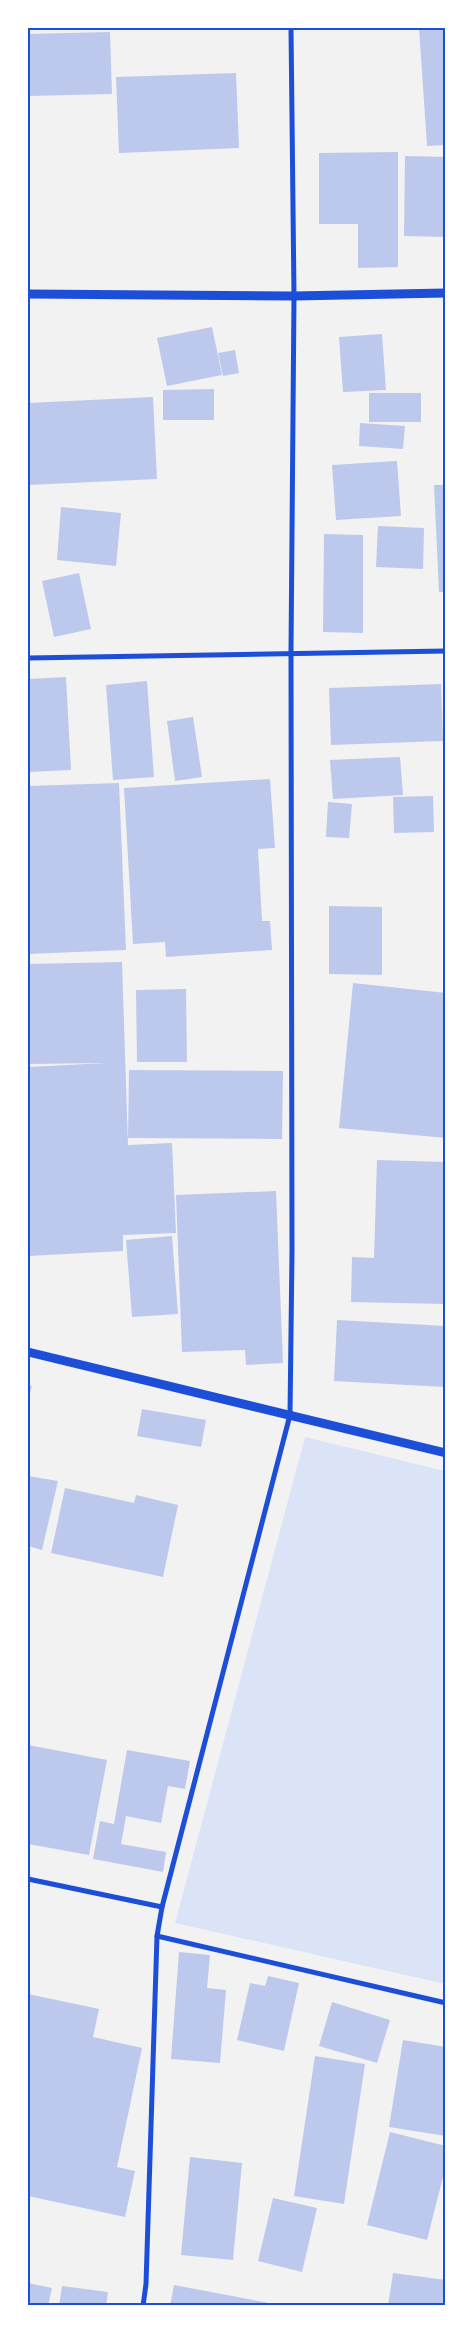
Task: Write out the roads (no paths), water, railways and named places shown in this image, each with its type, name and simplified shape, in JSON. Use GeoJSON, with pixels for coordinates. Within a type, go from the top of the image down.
{"type":"FeatureCollection","features":[{"type":"Feature","properties":{"kind":"street"},"geometry":{"type":"LineString","coordinates":[[143,2306],[146,2284],[157,1936],[162,1907],[290,1415],[294,296],[291,28]]}},
{"type":"Feature","properties":{"kind":"street"},"geometry":{"type":"LineString","coordinates":[[28,294],[294,296],[446,293]]}},
{"type":"Feature","properties":{"kind":"street"},"geometry":{"type":"LineString","coordinates":[[28,658],[292,652],[446,652]]}},
{"type":"Feature","properties":{"kind":"street"},"geometry":{"type":"LineString","coordinates":[[28,1352],[446,1453]]}},
{"type":"Feature","properties":{"kind":"street"},"geometry":{"type":"LineString","coordinates":[[28,1879],[162,1907]]}},
{"type":"Feature","properties":{"kind":"street"},"geometry":{"type":"LineString","coordinates":[[157,1936],[446,2003]]}}]}
